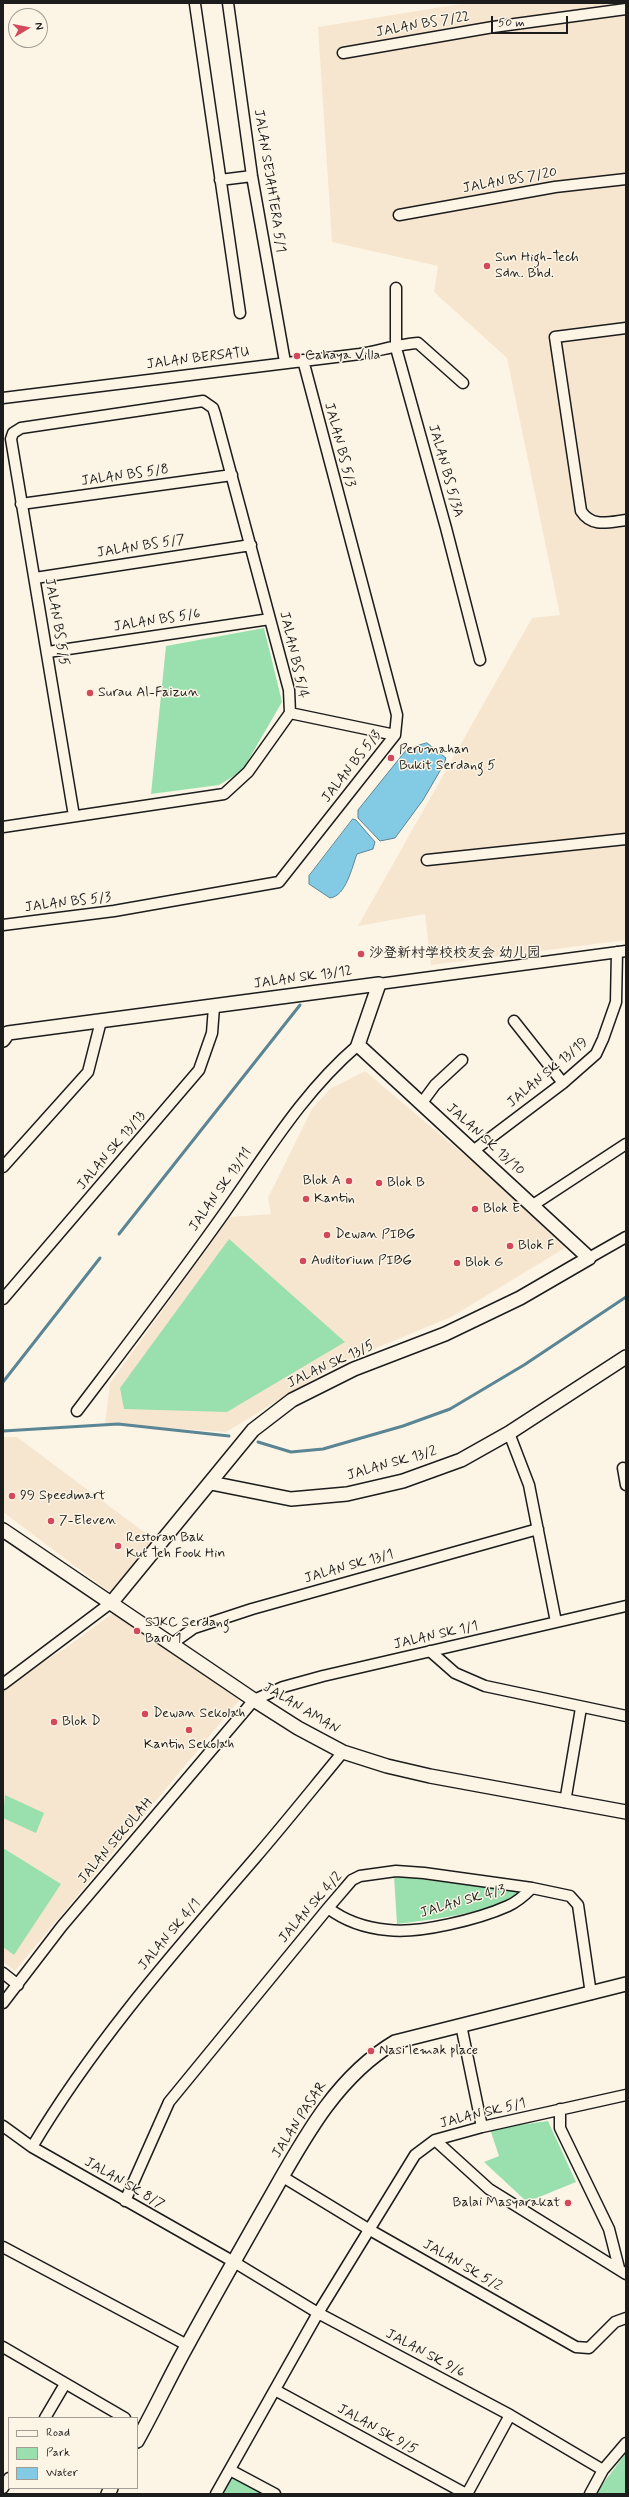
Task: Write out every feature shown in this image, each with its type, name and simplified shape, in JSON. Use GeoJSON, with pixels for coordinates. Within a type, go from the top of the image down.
{"type":"FeatureCollection","features":[{"type":"Feature","properties":{"kind":"street","name":"JALAN SEJAHTERA 5/1"},"geometry":{"type":"LineString","coordinates":[[228,3],[252,176],[284,362]]}},
{"type":"Feature","properties":{"kind":"street"},"geometry":{"type":"LineString","coordinates":[[195,4],[240,313]]}},
{"type":"Feature","properties":{"kind":"street","name":"JALAN BS 7/22"},"geometry":{"type":"LineString","coordinates":[[343,53],[493,27],[626,9]]}},
{"type":"Feature","properties":{"kind":"street"},"geometry":{"type":"LineString","coordinates":[[220,180],[252,176]]}},
{"type":"Feature","properties":{"kind":"street","name":"JALAN BS 7/20"},"geometry":{"type":"LineString","coordinates":[[399,215],[554,187],[626,179]]}},
{"type":"Feature","properties":{"kind":"street","name":"JALAN BS 5/3A"},"geometry":{"type":"LineString","coordinates":[[396,288],[396,348],[446,528],[480,660]]}},
{"type":"Feature","properties":{"kind":"street"},"geometry":{"type":"LineString","coordinates":[[626,328],[555,337],[581,511],[590,521],[597,523],[626,520]]}},
{"type":"Feature","properties":{"kind":"street","name":"JALAN BERSATU"},"geometry":{"type":"LineString","coordinates":[[3,398],[396,348],[412,342],[418,343],[462,383]]}},
{"type":"Feature","properties":{"kind":"street","name":"JALAN BS 5/3"},"geometry":{"type":"LineString","coordinates":[[3,925],[114,911],[279,882],[395,735],[397,715],[303,360]]}},
{"type":"Feature","properties":{"kind":"street","name":"JALAN BS 5/4"},"geometry":{"type":"LineString","coordinates":[[3,827],[224,794],[248,772],[290,713],[289,690],[251,545],[215,414],[209,404],[197,401],[118,412],[21,428],[13,433]]}},
{"type":"Feature","properties":{"kind":"street","name":"JALAN BS 5/5"},"geometry":{"type":"LineString","coordinates":[[13,433],[11,444],[48,652],[74,816]]}},
{"type":"Feature","properties":{"kind":"street","name":"JALAN BS 5/8"},"geometry":{"type":"LineString","coordinates":[[21,504],[232,475]]}},
{"type":"Feature","properties":{"kind":"street","name":"JALAN BS 5/7"},"geometry":{"type":"LineString","coordinates":[[35,578],[251,545]]}},
{"type":"Feature","properties":{"kind":"street","name":"JALAN BS 5/6"},"geometry":{"type":"LineString","coordinates":[[48,652],[270,619]]}},
{"type":"Feature","properties":{"kind":"street"},"geometry":{"type":"LineString","coordinates":[[290,713],[395,735]]}},
{"type":"Feature","properties":{"kind":"street"},"geometry":{"type":"LineString","coordinates":[[427,860],[626,838]]}},
{"type":"Feature","properties":{"kind":"street","name":"JALAN SK 13/12"},"geometry":{"type":"LineString","coordinates":[[5,1036],[101,1021],[622,951]]}},
{"type":"Feature","properties":{"kind":"street","name":"JALAN SK 13/19"},"geometry":{"type":"LineString","coordinates":[[473,1151],[563,1083],[600,1047],[618,992],[622,951]]}},
{"type":"Feature","properties":{"kind":"street"},"geometry":{"type":"LineString","coordinates":[[358,1045],[379,984]]}},
{"type":"Feature","properties":{"kind":"street","name":"JALAN SK 13/13"},"geometry":{"type":"LineString","coordinates":[[3,1299],[199,1070],[212,1033],[214,1007]]}},
{"type":"Feature","properties":{"kind":"street"},"geometry":{"type":"LineString","coordinates":[[3,1167],[88,1072],[101,1021]]}},
{"type":"Feature","properties":{"kind":"street"},"geometry":{"type":"LineString","coordinates":[[514,1021],[563,1083]]}},
{"type":"Feature","properties":{"kind":"street","name":"JALAN SK 13/10"},"geometry":{"type":"LineString","coordinates":[[358,1045],[589,1258]]}},
{"type":"Feature","properties":{"kind":"street","name":"JALAN SK 13/11"},"geometry":{"type":"LineString","coordinates":[[77,1411],[167,1293],[309,1092],[340,1059],[358,1045]]}},
{"type":"Feature","properties":{"kind":"street"},"geometry":{"type":"LineString","coordinates":[[421,1104],[435,1085],[462,1060]]}},
{"type":"Feature","properties":{"kind":"street"},"geometry":{"type":"LineString","coordinates":[[533,1205],[626,1144]]}},
{"type":"Feature","properties":{"kind":"street","name":"JALAN SK 13/5"},"geometry":{"type":"LineString","coordinates":[[112,1602],[253,1430],[292,1400],[354,1369],[471,1321],[520,1298],[626,1236]]}},
{"type":"Feature","properties":{"kind":"street","name":"JALAN SK 13/2"},"geometry":{"type":"LineString","coordinates":[[211,1483],[291,1499],[348,1494],[403,1481],[434,1471],[460,1460],[509,1433],[626,1357]]}},
{"type":"Feature","properties":{"kind":"street"},"geometry":{"type":"LineString","coordinates":[[509,1433],[529,1485],[556,1622]]}},
{"type":"Feature","properties":{"kind":"street"},"geometry":{"type":"LineString","coordinates":[[623,1468],[626,1485]]}},
{"type":"Feature","properties":{"kind":"street","name":"JALAN SK 13/1"},"geometry":{"type":"LineString","coordinates":[[173,1643],[194,1628],[252,1609],[538,1529]]}},
{"type":"Feature","properties":{"kind":"street","name":"JALAN AMAN"},"geometry":{"type":"LineString","coordinates":[[3,1530],[173,1643],[254,1700],[298,1728],[343,1752],[387,1766],[430,1776],[626,1812]]}},
{"type":"Feature","properties":{"kind":"street"},"geometry":{"type":"LineString","coordinates":[[5,1678],[112,1602]]}},
{"type":"Feature","properties":{"kind":"street","name":"JALAN SK 1/1"},"geometry":{"type":"LineString","coordinates":[[254,1700],[283,1687],[430,1651],[626,1606]]}},
{"type":"Feature","properties":{"kind":"street"},"geometry":{"type":"LineString","coordinates":[[430,1651],[455,1673],[485,1686],[581,1708],[626,1716]]}},
{"type":"Feature","properties":{"kind":"street","name":"JALAN SEKOLAH"},"geometry":{"type":"LineString","coordinates":[[3,2003],[62,1926],[254,1700]]}},
{"type":"Feature","properties":{"kind":"street"},"geometry":{"type":"LineString","coordinates":[[565,1802],[581,1708]]}},
{"type":"Feature","properties":{"kind":"street","name":"JALAN SK 4/1"},"geometry":{"type":"LineString","coordinates":[[32,2147],[54,2110],[107,2034],[166,1960],[257,1856],[343,1752]]}},
{"type":"Feature","properties":{"kind":"street","name":"JALAN SK 4/2"},"geometry":{"type":"LineString","coordinates":[[125,2201],[169,2102],[203,2058],[352,1880],[374,1872],[424,1873],[532,1888],[570,1896],[578,1905],[591,1994]]}},
{"type":"Feature","properties":{"kind":"street","name":"JALAN SK 4/3"},"geometry":{"type":"LineString","coordinates":[[328,1908],[341,1918],[362,1925],[388,1931],[413,1930],[435,1927],[508,1906],[532,1888]]}},
{"type":"Feature","properties":{"kind":"street"},"geometry":{"type":"LineString","coordinates":[[3,1973],[18,1985]]}},
{"type":"Feature","properties":{"kind":"street","name":"JALAN PASAR"},"geometry":{"type":"LineString","coordinates":[[140,2427],[283,2177],[332,2098],[355,2071],[373,2055],[395,2042],[626,1984]]}},
{"type":"Feature","properties":{"kind":"street"},"geometry":{"type":"LineString","coordinates":[[461,2025],[482,2127]]}},
{"type":"Feature","properties":{"kind":"street","name":"JALAN SK 5/1"},"geometry":{"type":"LineString","coordinates":[[216,2494],[318,2313],[416,2155],[435,2140],[482,2127],[626,2095]]}},
{"type":"Feature","properties":{"kind":"street"},"geometry":{"type":"LineString","coordinates":[[560,2109],[560,2128],[609,2229],[622,2271]]}},
{"type":"Feature","properties":{"kind":"street","name":"JALAN SK 8/7"},"geometry":{"type":"LineString","coordinates":[[3,2126],[32,2147],[234,2262]]}},
{"type":"Feature","properties":{"kind":"street"},"geometry":{"type":"LineString","coordinates":[[435,2140],[489,2189],[622,2271]]}},
{"type":"Feature","properties":{"kind":"street","name":"JALAN SK 5/2"},"geometry":{"type":"LineString","coordinates":[[283,2177],[370,2230],[576,2347],[589,2348],[615,2322],[626,2318]]}},
{"type":"Feature","properties":{"kind":"street"},"geometry":{"type":"LineString","coordinates":[[3,2247],[187,2345]]}},
{"type":"Feature","properties":{"kind":"street","name":"JALAN SK 9/6"},"geometry":{"type":"LineString","coordinates":[[234,2262],[318,2313],[510,2415],[603,2470]]}},
{"type":"Feature","properties":{"kind":"street"},"geometry":{"type":"LineString","coordinates":[[3,2347],[123,2417]]}},
{"type":"Feature","properties":{"kind":"street"},"geometry":{"type":"LineString","coordinates":[[46,2417],[66,2384]]}},
{"type":"Feature","properties":{"kind":"street","name":"JALAN SK 9/5"},"geometry":{"type":"LineString","coordinates":[[275,2390],[466,2494]]}},
{"type":"Feature","properties":{"kind":"street"},"geometry":{"type":"LineString","coordinates":[[466,2494],[510,2415]]}},
{"type":"Feature","properties":{"kind":"street"},"geometry":{"type":"LineString","coordinates":[[590,2494],[603,2470],[626,2443]]}},
{"type":"Feature","properties":{"kind":"street"},"geometry":{"type":"LineString","coordinates":[[230,2470],[268,2492]]}},
{"type":"Feature","properties":{"kind":"shaded area"},"geometry":{"type":"Polygon","coordinates":[[[467,3],[626,3],[626,940],[431,965],[425,914],[358,926],[532,618],[560,615],[507,358],[434,292],[438,266],[332,242],[318,27],[467,3]]]}},
{"type":"Feature","properties":{"kind":"shaded area"},"geometry":{"type":"Polygon","coordinates":[[[365,1071],[525,1206],[565,1248],[451,1317],[340,1363],[226,1432],[105,1424],[110,1383],[230,1217],[271,1214],[268,1198],[312,1109],[330,1089],[365,1071]]]}},
{"type":"Feature","properties":{"kind":"shaded area"},"geometry":{"type":"Polygon","coordinates":[[[3,1437],[17,1437],[156,1541],[112,1594],[3,1512],[3,1437]]]}},
{"type":"Feature","properties":{"kind":"shaded area"},"geometry":{"type":"Polygon","coordinates":[[[113,1613],[241,1698],[15,1971],[3,1962],[3,1690],[27,1670],[63,1650],[113,1613]]]}},
{"type":"Feature","properties":{"kind":"green space"},"geometry":{"type":"Polygon","coordinates":[[[264,628],[282,702],[242,771],[219,785],[151,794],[166,646],[264,628]]]}},
{"type":"Feature","properties":{"kind":"green space"},"geometry":{"type":"Polygon","coordinates":[[[229,1239],[345,1342],[227,1412],[124,1409],[120,1388],[229,1239]]]}},
{"type":"Feature","properties":{"kind":"green space"},"geometry":{"type":"Polygon","coordinates":[[[5,1795],[44,1813],[36,1833],[3,1818],[5,1795]]]}},
{"type":"Feature","properties":{"kind":"green space"},"geometry":{"type":"Polygon","coordinates":[[[3,1848],[61,1884],[14,1955],[3,1947],[3,1848]]]}},
{"type":"Feature","properties":{"kind":"green space"},"geometry":{"type":"Polygon","coordinates":[[[394,1876],[427,1877],[515,1890],[519,1894],[510,1900],[480,1910],[442,1918],[397,1924],[394,1876]]]}},
{"type":"Feature","properties":{"kind":"green space"},"geometry":{"type":"Polygon","coordinates":[[[548,2121],[576,2182],[527,2202],[484,2162],[499,2156],[490,2129],[548,2121]]]}},
{"type":"Feature","properties":{"kind":"green space"},"geometry":{"type":"Polygon","coordinates":[[[626,2453],[626,2494],[595,2494],[626,2453]]]}},
{"type":"Feature","properties":{"kind":"green space"},"geometry":{"type":"Polygon","coordinates":[[[231,2476],[260,2492],[259,2494],[221,2494],[231,2476]]]}},
{"type":"Feature","properties":{"kind":"water"},"geometry":{"type":"Polygon","coordinates":[[[427,743],[446,758],[444,764],[423,800],[395,838],[380,841],[358,818],[358,810],[407,749],[427,743]]]}},
{"type":"Feature","properties":{"kind":"water"},"geometry":{"type":"Polygon","coordinates":[[[353,819],[356,820],[375,842],[373,849],[357,854],[344,887],[336,896],[330,898],[309,884],[309,876],[353,819]]]}},
{"type":"Feature","properties":{"kind":"waterway"},"geometry":{"type":"LineString","coordinates":[[119,1234],[300,1005]]}},
{"type":"Feature","properties":{"kind":"waterway"},"geometry":{"type":"LineString","coordinates":[[3,1382],[100,1258]]}},
{"type":"Feature","properties":{"kind":"waterway"},"geometry":{"type":"LineString","coordinates":[[258,1442],[291,1452],[323,1449],[403,1426],[450,1409],[524,1365],[626,1297]]}},
{"type":"Feature","properties":{"kind":"waterway"},"geometry":{"type":"LineString","coordinates":[[3,1431],[118,1424],[229,1436]]}},
{"type":"Feature","properties":{"kind":"place","name":"Sun High-Tech Sdn. Bhd."},"geometry":{"type":"Point","coordinates":[487,266]}},
{"type":"Feature","properties":{"kind":"place","name":"Cahaya Villa"},"geometry":{"type":"Point","coordinates":[297,356]}},
{"type":"Feature","properties":{"kind":"place","name":"Surau Al-Faizun"},"geometry":{"type":"Point","coordinates":[90,693]}},
{"type":"Feature","properties":{"kind":"place","name":"Perumahan Bukit Serdang 5"},"geometry":{"type":"Point","coordinates":[391,758]}},
{"type":"Feature","properties":{"kind":"place","name":"沙登新村学校校友会 幼儿园"},"geometry":{"type":"Point","coordinates":[361,954]}},
{"type":"Feature","properties":{"kind":"place","name":"Blok A"},"geometry":{"type":"Point","coordinates":[349,1181]}},
{"type":"Feature","properties":{"kind":"place","name":"Blok B"},"geometry":{"type":"Point","coordinates":[379,1183]}},
{"type":"Feature","properties":{"kind":"place","name":"Kantin"},"geometry":{"type":"Point","coordinates":[306,1199]}},
{"type":"Feature","properties":{"kind":"place","name":"Blok E"},"geometry":{"type":"Point","coordinates":[475,1209]}},
{"type":"Feature","properties":{"kind":"place","name":"Dewan PIBG"},"geometry":{"type":"Point","coordinates":[327,1235]}},
{"type":"Feature","properties":{"kind":"place","name":"Blok F"},"geometry":{"type":"Point","coordinates":[510,1246]}},
{"type":"Feature","properties":{"kind":"place","name":"Auditorium PIBG"},"geometry":{"type":"Point","coordinates":[303,1261]}},
{"type":"Feature","properties":{"kind":"place","name":"Blok G"},"geometry":{"type":"Point","coordinates":[457,1263]}},
{"type":"Feature","properties":{"kind":"place","name":"99 Speedmart"},"geometry":{"type":"Point","coordinates":[12,1496]}},
{"type":"Feature","properties":{"kind":"place","name":"7-Eleven"},"geometry":{"type":"Point","coordinates":[51,1521]}},
{"type":"Feature","properties":{"kind":"place","name":"Restoran Bak Kut Teh Fook Hin"},"geometry":{"type":"Point","coordinates":[118,1546]}},
{"type":"Feature","properties":{"kind":"place","name":"SJKC Serdang Baru 1"},"geometry":{"type":"Point","coordinates":[137,1631]}},
{"type":"Feature","properties":{"kind":"place","name":"Dewan Sekolah"},"geometry":{"type":"Point","coordinates":[145,1714]}},
{"type":"Feature","properties":{"kind":"place","name":"Blok D"},"geometry":{"type":"Point","coordinates":[54,1722]}},
{"type":"Feature","properties":{"kind":"place","name":"Kantin Sekolah"},"geometry":{"type":"Point","coordinates":[189,1730]}},
{"type":"Feature","properties":{"kind":"place","name":"Nasi lemak place"},"geometry":{"type":"Point","coordinates":[371,2051]}},
{"type":"Feature","properties":{"kind":"place","name":"Balai Masyarakat"},"geometry":{"type":"Point","coordinates":[568,2203]}}]}
